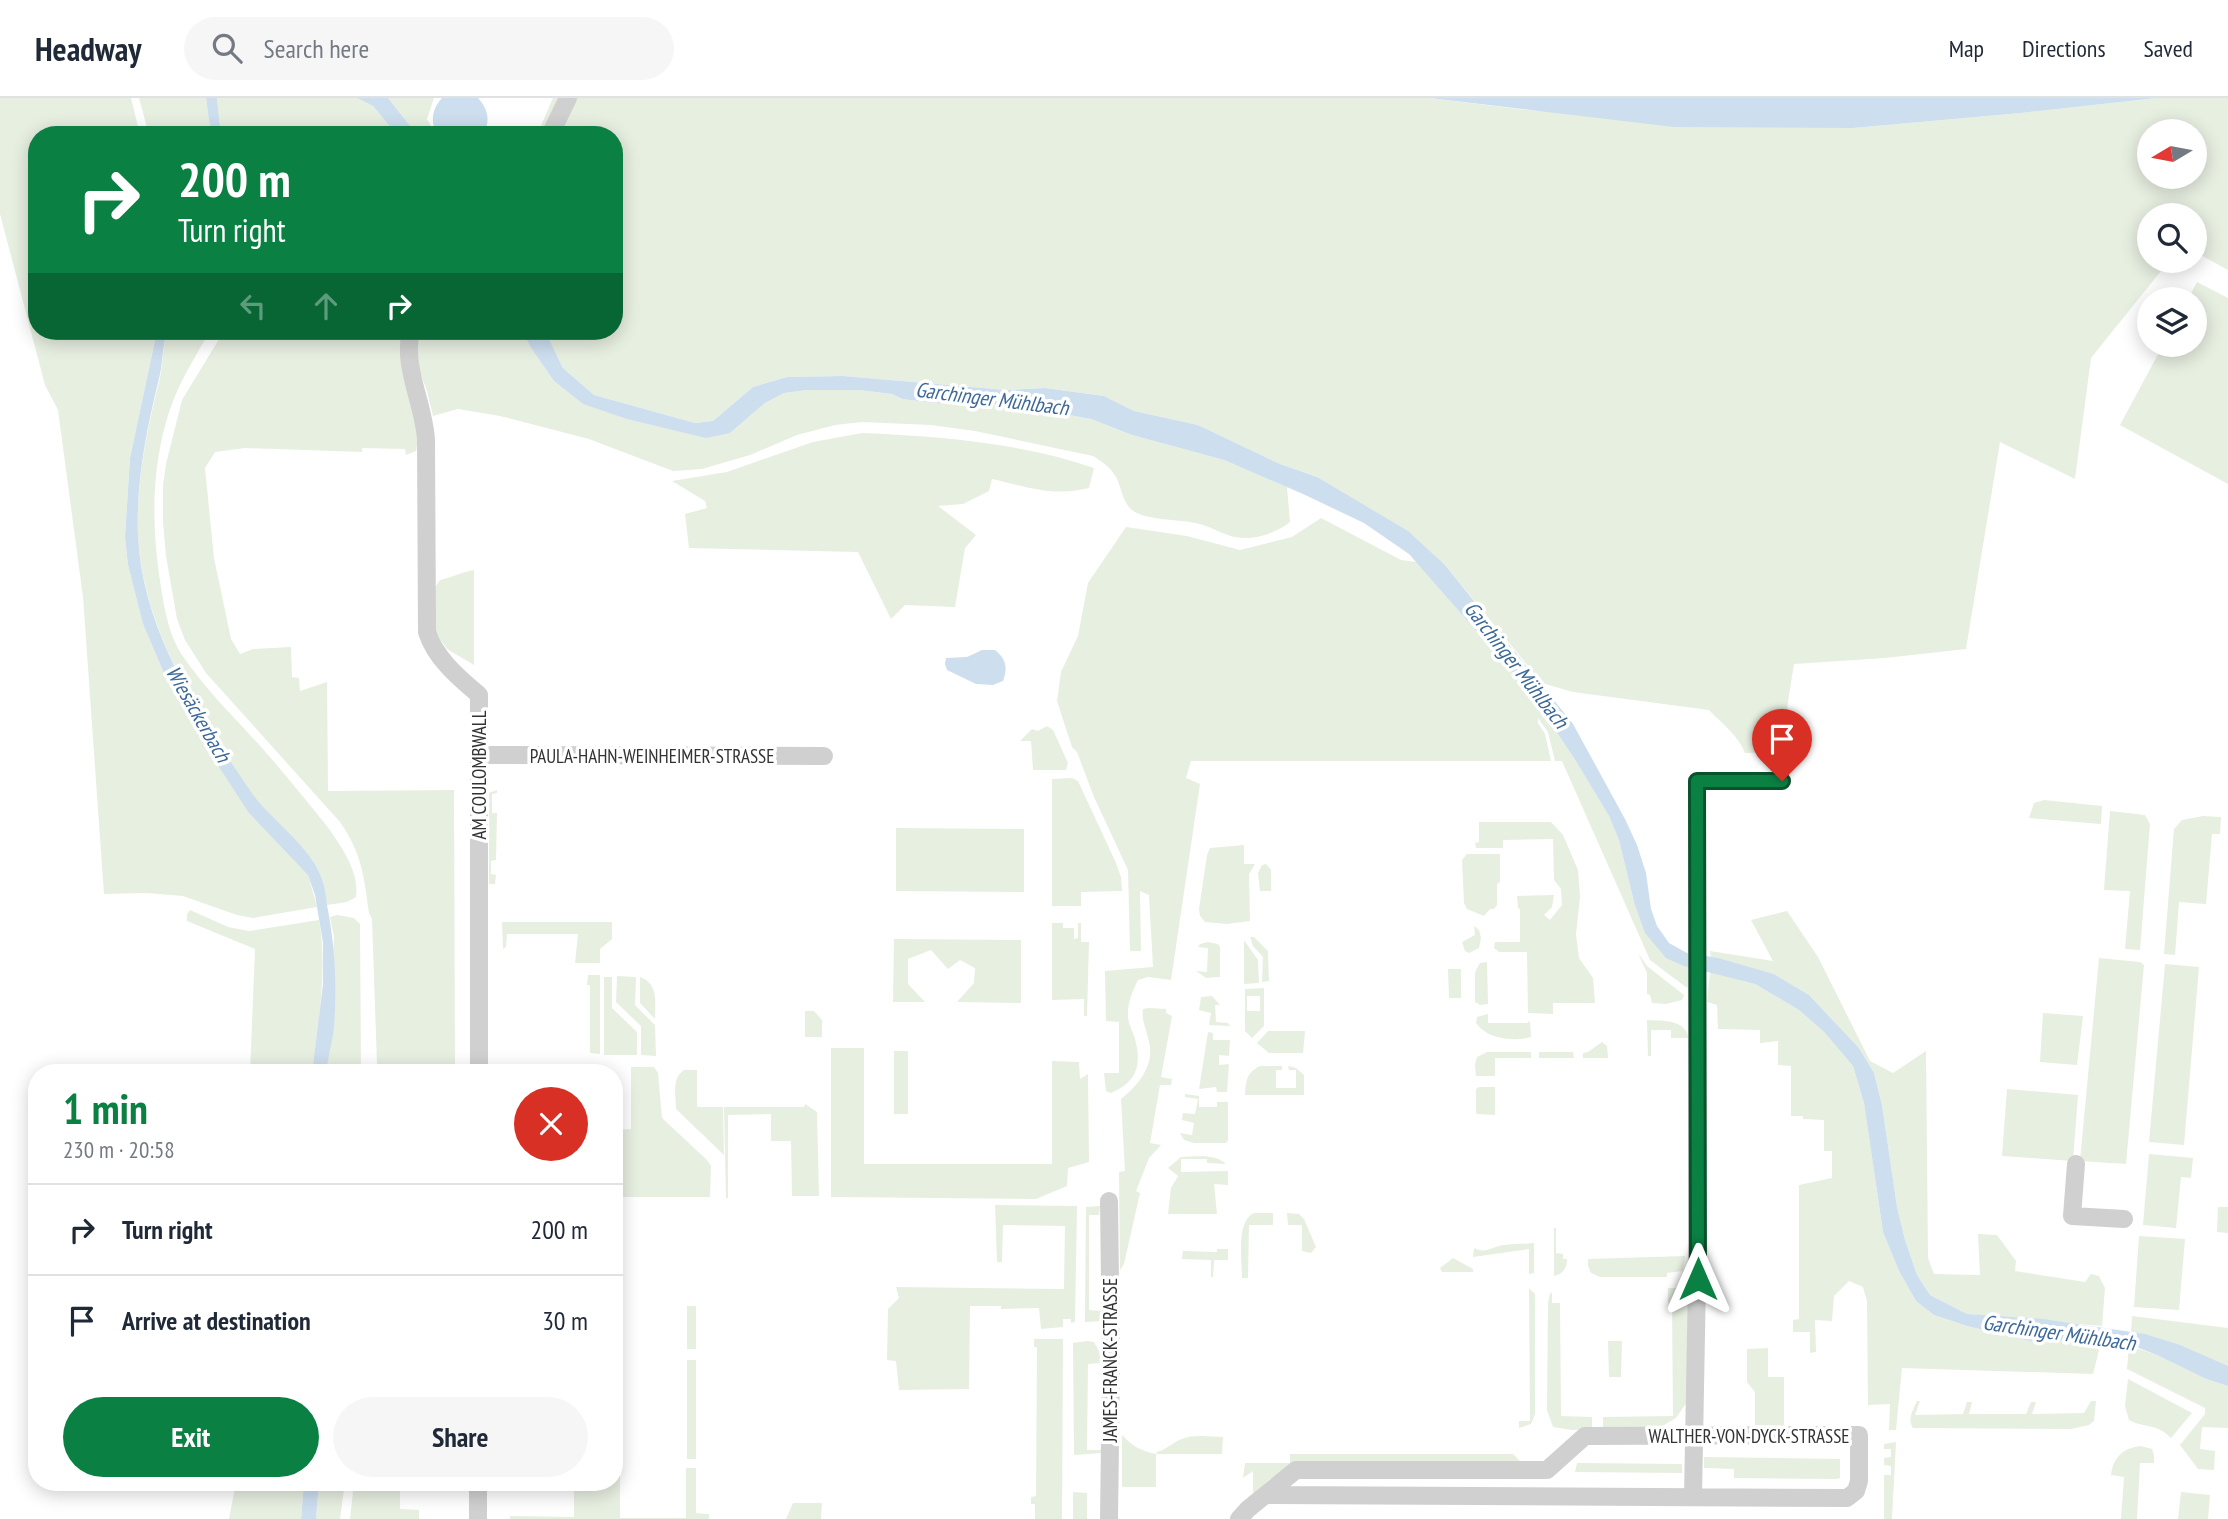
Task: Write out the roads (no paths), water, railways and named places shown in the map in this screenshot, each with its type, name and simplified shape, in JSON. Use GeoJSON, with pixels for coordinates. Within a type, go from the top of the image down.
{"type":"FeatureCollection","features":[{"type":"Feature","properties":{"kind":"street"},"geometry":{"type":"LineString","coordinates":[[554,126],[568,98]]}},
{"type":"Feature","properties":{"kind":"street","name":"AM COULOMBWALL"},"geometry":{"type":"LineString","coordinates":[[410,340],[409,361],[424,417],[426,440],[427,632],[451,669],[479,695],[478,1064]]}},
{"type":"Feature","properties":{"kind":"street","name":"PAULA-HAHN-WEINHEIMER-STRASSE"},"geometry":{"type":"LineString","coordinates":[[480,755],[824,756]]}},
{"type":"Feature","properties":{"kind":"street"},"geometry":{"type":"LineString","coordinates":[[1693,1497],[1697,781],[1782,781]]}},
{"type":"Feature","properties":{"kind":"street"},"geometry":{"type":"LineString","coordinates":[[2076,1164],[2072,1216],[2124,1219]]}},
{"type":"Feature","properties":{"kind":"street","name":"JAMES-FRANCK-STRASSE"},"geometry":{"type":"LineString","coordinates":[[1109,1201],[1110,1519]]}},
{"type":"Feature","properties":{"kind":"street","name":"WALTHER-VON-DYCK-STRASSE"},"geometry":{"type":"LineString","coordinates":[[1239,1519],[1248,1508],[1296,1470],[1547,1470],[1586,1436],[1859,1435],[1859,1481],[1856,1492],[1847,1498],[1267,1495]]}},
{"type":"Feature","properties":{"kind":"street"},"geometry":{"type":"LineString","coordinates":[[478,1491],[478,1519]]}},
{"type":"Feature","properties":{"kind":"water"},"geometry":{"type":"Polygon","coordinates":[[[206,98],[217,98],[220,126],[210,126],[206,98]]]}},
{"type":"Feature","properties":{"kind":"water"},"geometry":{"type":"Polygon","coordinates":[[[357,98],[388,98],[410,126],[390,126],[373,106],[357,98]]]}},
{"type":"Feature","properties":{"kind":"water"},"geometry":{"type":"Polygon","coordinates":[[[442,98],[478,98],[487,115],[487,125],[433,126],[436,106],[442,98]]]}},
{"type":"Feature","properties":{"kind":"water"},"geometry":{"type":"Polygon","coordinates":[[[1430,98],[2157,98],[1853,128],[1674,127],[1430,98]]]}},
{"type":"Feature","properties":{"kind":"water","name":"Wiesäckerbach"},"geometry":{"type":"Polygon","coordinates":[[[155,340],[165,340],[140,477],[138,535],[142,570],[161,637],[211,731],[257,800],[299,843],[322,879],[332,935],[335,980],[334,1026],[328,1064],[313,1064],[323,984],[323,943],[315,895],[308,875],[249,813],[197,733],[163,671],[143,624],[128,565],[125,537],[130,458],[155,340]]]}},
{"type":"Feature","properties":{"kind":"water","name":"Garchinger Mühlbach"},"geometry":{"type":"Polygon","coordinates":[[[527,340],[549,340],[563,368],[594,395],[695,423],[713,421],[753,387],[787,377],[843,376],[1006,390],[1045,388],[1104,396],[1134,411],[1198,425],[1280,464],[1317,477],[1408,531],[1445,565],[1573,724],[1637,845],[1646,873],[1651,909],[1657,926],[1669,943],[1687,953],[1718,958],[1774,974],[1809,995],[1859,1048],[1874,1073],[1882,1105],[1897,1207],[1905,1240],[1917,1275],[1930,1295],[1967,1314],[2043,1319],[2145,1334],[2180,1345],[2228,1366],[2228,1386],[2206,1379],[2136,1347],[2088,1340],[2030,1341],[1934,1315],[1916,1301],[1899,1271],[1883,1232],[1864,1103],[1853,1066],[1824,1032],[1799,1010],[1755,984],[1684,966],[1666,958],[1645,933],[1634,902],[1619,840],[1609,816],[1529,691],[1409,554],[1364,523],[1224,460],[1132,435],[1091,419],[1019,406],[966,401],[943,404],[859,390],[807,390],[784,393],[765,403],[730,433],[706,438],[627,419],[583,404],[554,381],[527,340]]]}},
{"type":"Feature","properties":{"kind":"water"},"geometry":{"type":"Polygon","coordinates":[[[982,650],[995,650],[1002,657],[1006,667],[1003,681],[993,685],[976,684],[947,670],[946,658],[967,657],[982,650]]]}},
{"type":"Feature","properties":{"kind":"water"},"geometry":{"type":"Polygon","coordinates":[[[303,1491],[318,1491],[316,1519],[301,1519],[303,1491]]]}}]}
